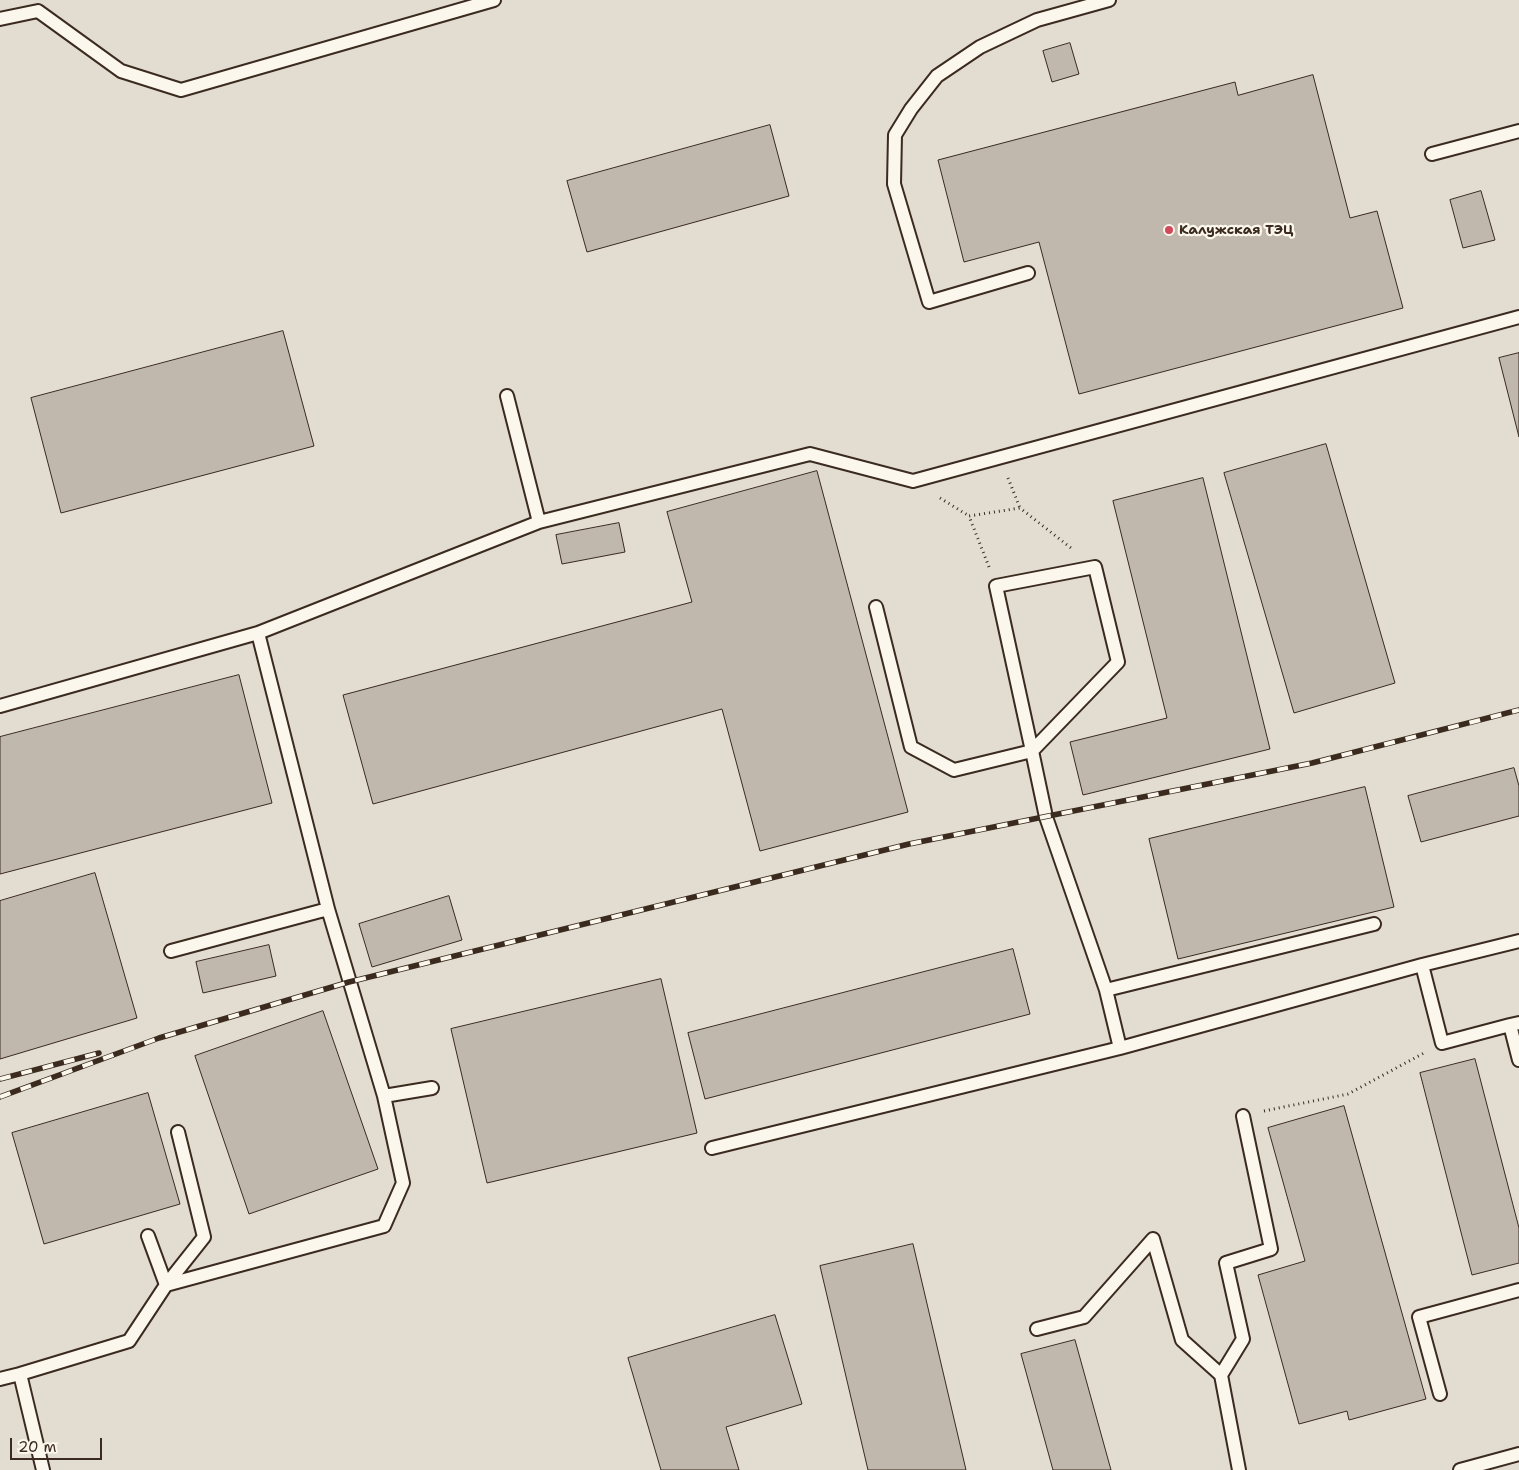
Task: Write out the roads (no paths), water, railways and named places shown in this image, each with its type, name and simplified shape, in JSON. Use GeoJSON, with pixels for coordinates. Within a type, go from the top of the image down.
{"type":"FeatureCollection","features":[{"type":"Feature","properties":{"kind":"lane"},"geometry":{"type":"LineString","coordinates":[[0,19],[38,11],[121,71],[180,90],[494,0]]}},
{"type":"Feature","properties":{"kind":"lane"},"geometry":{"type":"LineString","coordinates":[[1028,274],[929,302],[894,184],[895,135],[911,109],[937,76],[980,47],[1037,20],[1110,0]]}},
{"type":"Feature","properties":{"kind":"lane"},"geometry":{"type":"LineString","coordinates":[[1432,154],[1519,131]]}},
{"type":"Feature","properties":{"kind":"lane"},"geometry":{"type":"LineString","coordinates":[[0,706],[258,633],[539,522],[810,454],[913,481],[1519,317]]}},
{"type":"Feature","properties":{"kind":"lane"},"geometry":{"type":"LineString","coordinates":[[507,396],[539,522]]}},
{"type":"Feature","properties":{"kind":"lane"},"geometry":{"type":"LineString","coordinates":[[876,607],[911,747],[954,770],[1032,750],[1118,662],[1095,567],[996,586],[1032,750],[1046,816],[1106,990],[1120,1048]]}},
{"type":"Feature","properties":{"kind":"lane"},"geometry":{"type":"LineString","coordinates":[[166,1285],[384,1226],[403,1183],[384,1096],[328,909],[258,633]]}},
{"type":"Feature","properties":{"kind":"lane"},"geometry":{"type":"LineString","coordinates":[[171,952],[328,909]]}},
{"type":"Feature","properties":{"kind":"lane"},"geometry":{"type":"LineString","coordinates":[[1106,990],[1374,924]]}},
{"type":"Feature","properties":{"kind":"lane"},"geometry":{"type":"LineString","coordinates":[[712,1148],[1120,1048],[1422,965],[1519,941]]}},
{"type":"Feature","properties":{"kind":"lane"},"geometry":{"type":"LineString","coordinates":[[1422,965],[1442,1043],[1515,1024],[1519,1060]]}},
{"type":"Feature","properties":{"kind":"lane"},"geometry":{"type":"LineString","coordinates":[[384,1096],[432,1088]]}},
{"type":"Feature","properties":{"kind":"lane"},"geometry":{"type":"LineString","coordinates":[[1222,1375],[1243,1339],[1226,1263],[1271,1249],[1243,1116]]}},
{"type":"Feature","properties":{"kind":"lane"},"geometry":{"type":"LineString","coordinates":[[0,1379],[129,1341],[166,1285],[204,1237],[178,1132]]}},
{"type":"Feature","properties":{"kind":"lane"},"geometry":{"type":"LineString","coordinates":[[148,1236],[166,1285]]}},
{"type":"Feature","properties":{"kind":"lane"},"geometry":{"type":"LineString","coordinates":[[1037,1329],[1084,1317],[1153,1239],[1182,1340],[1222,1375],[1239,1470]]}},
{"type":"Feature","properties":{"kind":"lane"},"geometry":{"type":"LineString","coordinates":[[1440,1394],[1419,1317],[1519,1290]]}},
{"type":"Feature","properties":{"kind":"lane"},"geometry":{"type":"LineString","coordinates":[[20,1374],[43,1470]]}},
{"type":"Feature","properties":{"kind":"lane"},"geometry":{"type":"LineString","coordinates":[[1460,1470],[1519,1454]]}},
{"type":"Feature","properties":{"kind":"railway"},"geometry":{"type":"LineString","coordinates":[[0,1097],[159,1038],[349,982],[909,844],[1312,763],[1519,710]]}},
{"type":"Feature","properties":{"kind":"railway"},"geometry":{"type":"LineString","coordinates":[[0,1079],[99,1053]]}},
{"type":"Feature","properties":{"kind":"place","name":"Калужская ТЭЦ"},"geometry":{"type":"Point","coordinates":[1169,230]}}]}
